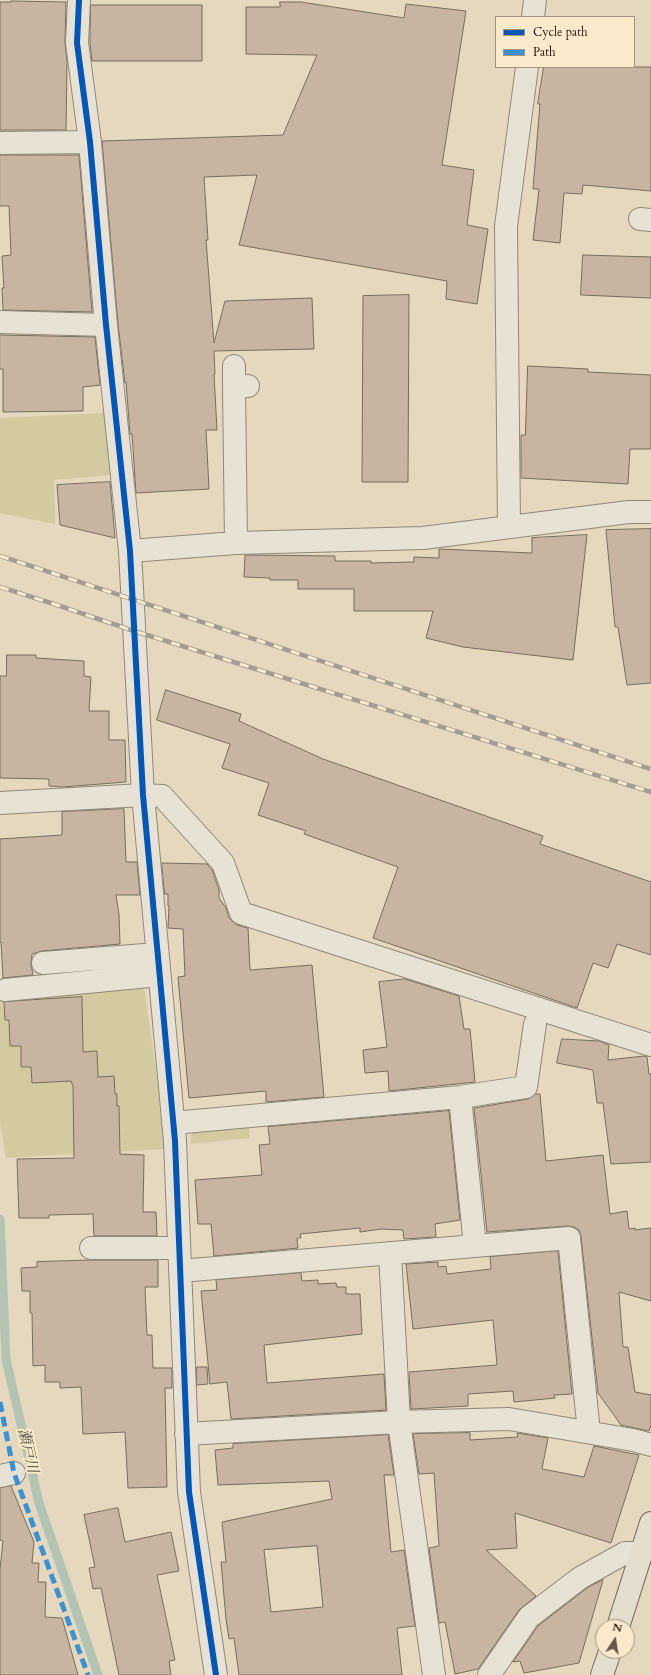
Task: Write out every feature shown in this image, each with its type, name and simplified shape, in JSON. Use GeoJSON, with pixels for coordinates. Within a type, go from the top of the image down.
{"type":"FeatureCollection","features":[{"type":"Feature","properties":{"kind":"main road"},"geometry":{"type":"LineString","coordinates":[[621,1619],[651,1523]]}},
{"type":"Feature","properties":{"kind":"main road"},"geometry":{"type":"LineString","coordinates":[[602,1675],[607,1659]]}},
{"type":"Feature","properties":{"kind":"street"},"geometry":{"type":"LineString","coordinates":[[79,0],[77,43],[90,142],[106,324],[130,551],[143,795],[173,1124],[189,1492],[216,1675]]}},
{"type":"Feature","properties":{"kind":"street"},"geometry":{"type":"LineString","coordinates":[[533,16],[536,0]]}},
{"type":"Feature","properties":{"kind":"street"},"geometry":{"type":"LineString","coordinates":[[495,524],[506,226],[527,68]]}},
{"type":"Feature","properties":{"kind":"street"},"geometry":{"type":"LineString","coordinates":[[0,143],[90,142]]}},
{"type":"Feature","properties":{"kind":"street"},"geometry":{"type":"LineString","coordinates":[[0,322],[106,324]]}},
{"type":"Feature","properties":{"kind":"street"},"geometry":{"type":"LineString","coordinates":[[236,543],[238,379]]}},
{"type":"Feature","properties":{"kind":"street"},"geometry":{"type":"LineString","coordinates":[[130,551],[236,543],[283,535],[423,531],[629,512],[651,512]]}},
{"type":"Feature","properties":{"kind":"street"},"geometry":{"type":"LineString","coordinates":[[0,803],[143,795],[162,796],[223,863],[241,913],[651,1045]]}},
{"type":"Feature","properties":{"kind":"street"},"geometry":{"type":"LineString","coordinates":[[43,963],[158,964]]}},
{"type":"Feature","properties":{"kind":"street"},"geometry":{"type":"LineString","coordinates":[[5,990],[158,964]]}},
{"type":"Feature","properties":{"kind":"street"},"geometry":{"type":"LineString","coordinates":[[173,1124],[460,1097],[526,1087],[535,1024]]}},
{"type":"Feature","properties":{"kind":"street"},"geometry":{"type":"LineString","coordinates":[[460,1097],[474,1246]]}},
{"type":"Feature","properties":{"kind":"street"},"geometry":{"type":"LineString","coordinates":[[180,1271],[569,1238],[589,1432]]}},
{"type":"Feature","properties":{"kind":"street"},"geometry":{"type":"LineString","coordinates":[[91,1248],[179,1248]]}},
{"type":"Feature","properties":{"kind":"street"},"geometry":{"type":"LineString","coordinates":[[390,1253],[399,1422],[434,1675]]}},
{"type":"Feature","properties":{"kind":"street"},"geometry":{"type":"LineString","coordinates":[[186,1434],[399,1422],[509,1419],[633,1440],[651,1445]]}},
{"type":"Feature","properties":{"kind":"street"},"geometry":{"type":"LineString","coordinates":[[489,1675],[529,1617],[580,1578],[625,1553],[642,1553]]}},
{"type":"Feature","properties":{"kind":"shaded area"},"geometry":{"type":"Polygon","coordinates":[[[104,413],[114,475],[54,480],[55,524],[0,513],[0,418],[104,413]]]}},
{"type":"Feature","properties":{"kind":"shaded area"},"geometry":{"type":"Polygon","coordinates":[[[144,987],[167,1149],[6,1158],[0,1123],[0,1001],[144,987]]]}},
{"type":"Feature","properties":{"kind":"shaded area"},"geometry":{"type":"Polygon","coordinates":[[[249,1121],[250,1138],[191,1144],[191,1135],[198,1126],[249,1121]]]}},
{"type":"Feature","properties":{"kind":"building"},"geometry":{"type":"Polygon","coordinates":[[[0,2],[66,2],[66,130],[0,130],[0,2]]]}},
{"type":"Feature","properties":{"kind":"building"},"geometry":{"type":"Polygon","coordinates":[[[280,2],[301,2],[404,18],[406,4],[466,11],[442,165],[474,170],[467,225],[488,229],[477,304],[446,299],[447,281],[239,245],[257,175],[204,177],[208,240],[206,240],[214,343],[225,301],[312,298],[314,349],[214,351],[217,430],[206,430],[209,489],[136,493],[132,434],[130,434],[126,382],[125,383],[118,324],[102,141],[283,135],[317,55],[246,54],[246,7],[280,7],[280,2]]]}},
{"type":"Feature","properties":{"kind":"building"},"geometry":{"type":"Polygon","coordinates":[[[91,5],[202,5],[202,61],[92,61],[90,42],[91,5]]]}},
{"type":"Feature","properties":{"kind":"building"},"geometry":{"type":"Polygon","coordinates":[[[651,67],[651,191],[583,185],[582,194],[564,193],[560,243],[533,240],[539,189],[533,189],[540,104],[538,104],[544,68],[651,67]]]}},
{"type":"Feature","properties":{"kind":"building"},"geometry":{"type":"Polygon","coordinates":[[[0,155],[79,155],[92,312],[3,310],[2,288],[4,288],[2,256],[11,255],[9,206],[0,206],[0,155]]]}},
{"type":"Feature","properties":{"kind":"building"},"geometry":{"type":"Polygon","coordinates":[[[583,255],[651,257],[651,298],[581,295],[583,255]]]}},
{"type":"Feature","properties":{"kind":"building"},"geometry":{"type":"Polygon","coordinates":[[[409,295],[408,482],[362,482],[363,296],[409,295]]]}},
{"type":"Feature","properties":{"kind":"building"},"geometry":{"type":"Polygon","coordinates":[[[0,335],[95,337],[100,385],[83,387],[83,411],[3,412],[3,369],[0,369],[0,335]]]}},
{"type":"Feature","properties":{"kind":"building"},"geometry":{"type":"Polygon","coordinates":[[[528,366],[588,369],[588,372],[651,375],[651,449],[630,449],[628,484],[521,478],[521,435],[525,435],[528,366]]]}},
{"type":"Feature","properties":{"kind":"building"},"geometry":{"type":"Polygon","coordinates":[[[110,482],[115,538],[60,525],[57,485],[110,482]]]}},
{"type":"Feature","properties":{"kind":"building"},"geometry":{"type":"Polygon","coordinates":[[[651,529],[651,683],[627,685],[618,627],[615,627],[606,530],[651,529]]]}},
{"type":"Feature","properties":{"kind":"building"},"geometry":{"type":"Polygon","coordinates":[[[587,535],[573,660],[463,647],[426,638],[433,611],[354,611],[354,589],[298,589],[298,580],[270,580],[270,578],[244,577],[245,555],[335,556],[335,561],[371,561],[371,563],[414,562],[414,557],[439,558],[439,549],[532,553],[532,538],[587,535]]]}},
{"type":"Feature","properties":{"kind":"building"},"geometry":{"type":"Polygon","coordinates":[[[7,655],[36,655],[36,658],[84,661],[84,676],[91,677],[89,711],[109,711],[109,740],[125,740],[126,782],[62,787],[49,786],[49,779],[0,778],[0,676],[6,676],[7,655]]]}},
{"type":"Feature","properties":{"kind":"building"},"geometry":{"type":"Polygon","coordinates":[[[166,690],[241,714],[239,721],[323,759],[543,836],[540,844],[651,882],[651,955],[617,944],[608,968],[593,963],[577,1008],[373,938],[398,867],[304,834],[306,831],[258,815],[269,783],[222,768],[230,744],[157,720],[166,690]]]}},
{"type":"Feature","properties":{"kind":"building"},"geometry":{"type":"Polygon","coordinates":[[[124,809],[126,862],[137,862],[140,895],[116,895],[119,915],[120,944],[42,951],[32,954],[31,964],[33,975],[3,978],[0,942],[0,839],[62,835],[62,812],[124,809]]]}},
{"type":"Feature","properties":{"kind":"building"},"geometry":{"type":"Polygon","coordinates":[[[162,863],[207,864],[212,870],[219,890],[219,898],[226,908],[229,918],[237,925],[248,928],[250,970],[312,965],[324,1097],[266,1102],[266,1091],[189,1098],[178,977],[185,976],[183,929],[168,928],[168,894],[165,894],[162,863]]]}},
{"type":"Feature","properties":{"kind":"building"},"geometry":{"type":"Polygon","coordinates":[[[405,979],[459,996],[464,1029],[470,1029],[475,1082],[389,1091],[388,1071],[365,1073],[363,1050],[387,1047],[379,982],[405,979]]]}},
{"type":"Feature","properties":{"kind":"building"},"geometry":{"type":"Polygon","coordinates":[[[82,997],[83,1052],[97,1051],[98,1077],[114,1076],[117,1106],[119,1106],[120,1154],[144,1155],[143,1212],[156,1212],[157,1236],[94,1236],[93,1214],[49,1215],[49,1218],[19,1218],[17,1159],[74,1158],[73,1086],[71,1081],[32,1083],[31,1067],[21,1067],[21,1046],[10,1046],[9,1020],[5,1020],[4,1002],[82,997]]]}},
{"type":"Feature","properties":{"kind":"building"},"geometry":{"type":"Polygon","coordinates":[[[562,1039],[599,1041],[609,1045],[608,1060],[644,1056],[647,1057],[649,1074],[651,1074],[651,1162],[611,1164],[603,1103],[597,1103],[593,1070],[557,1063],[562,1039]]]}},
{"type":"Feature","properties":{"kind":"building"},"geometry":{"type":"Polygon","coordinates":[[[536,1094],[540,1094],[546,1161],[603,1155],[610,1214],[627,1211],[629,1229],[635,1228],[635,1230],[651,1228],[651,1301],[619,1292],[623,1347],[628,1347],[635,1392],[651,1395],[651,1425],[649,1431],[621,1425],[598,1393],[579,1230],[568,1226],[487,1232],[474,1108],[528,1099],[536,1094]]]}},
{"type":"Feature","properties":{"kind":"building"},"geometry":{"type":"Polygon","coordinates":[[[449,1111],[460,1220],[435,1224],[436,1237],[404,1239],[403,1230],[381,1229],[360,1232],[360,1228],[300,1234],[301,1238],[297,1238],[298,1248],[214,1256],[211,1224],[198,1224],[195,1180],[262,1175],[259,1145],[270,1144],[268,1127],[449,1111]]]}},
{"type":"Feature","properties":{"kind":"building"},"geometry":{"type":"Polygon","coordinates":[[[558,1251],[572,1394],[554,1395],[555,1398],[514,1402],[513,1391],[468,1394],[468,1406],[411,1409],[409,1372],[497,1365],[493,1320],[413,1329],[406,1264],[438,1262],[438,1267],[446,1266],[447,1274],[491,1269],[490,1257],[558,1251]]]}},
{"type":"Feature","properties":{"kind":"building"},"geometry":{"type":"Polygon","coordinates":[[[158,1260],[158,1287],[145,1287],[147,1335],[152,1335],[153,1368],[172,1368],[172,1388],[165,1388],[167,1487],[128,1488],[125,1432],[83,1434],[81,1387],[60,1388],[60,1382],[45,1382],[45,1365],[33,1366],[30,1291],[22,1291],[21,1268],[37,1267],[37,1262],[158,1260]]]}},
{"type":"Feature","properties":{"kind":"building"},"geometry":{"type":"Polygon","coordinates":[[[301,1273],[302,1281],[318,1280],[318,1284],[336,1283],[337,1287],[346,1287],[346,1294],[360,1294],[362,1334],[264,1345],[267,1383],[384,1374],[386,1410],[231,1419],[227,1382],[210,1384],[201,1291],[217,1290],[216,1280],[301,1273]]]}},
{"type":"Feature","properties":{"kind":"building"},"geometry":{"type":"Polygon","coordinates":[[[197,1367],[207,1367],[208,1384],[197,1385],[197,1367]]]}},
{"type":"Feature","properties":{"kind":"building"},"geometry":{"type":"Polygon","coordinates":[[[470,1433],[470,1440],[518,1437],[517,1433],[548,1438],[542,1469],[584,1477],[594,1446],[639,1455],[611,1543],[515,1513],[517,1548],[486,1550],[536,1596],[519,1610],[478,1669],[455,1674],[445,1622],[439,1623],[429,1548],[439,1546],[434,1473],[419,1474],[413,1434],[470,1433]]]}},
{"type":"Feature","properties":{"kind":"building"},"geometry":{"type":"Polygon","coordinates":[[[388,1435],[394,1475],[384,1475],[391,1552],[404,1550],[415,1626],[397,1628],[402,1675],[239,1675],[234,1638],[229,1639],[226,1619],[221,1562],[226,1562],[222,1522],[332,1499],[329,1481],[218,1485],[215,1450],[233,1448],[233,1444],[388,1435]],[[317,1546],[264,1550],[271,1612],[323,1607],[317,1546]]]}},
{"type":"Feature","properties":{"kind":"building"},"geometry":{"type":"Polygon","coordinates":[[[11,1486],[34,1542],[32,1563],[39,1563],[38,1582],[46,1582],[45,1617],[62,1618],[78,1675],[0,1675],[0,1569],[3,1541],[0,1540],[0,1488],[11,1486]]]}},
{"type":"Feature","properties":{"kind":"building"},"geometry":{"type":"Polygon","coordinates":[[[118,1508],[125,1542],[171,1532],[179,1571],[157,1575],[175,1660],[169,1661],[171,1675],[119,1675],[101,1588],[93,1589],[89,1568],[95,1567],[84,1515],[118,1508]]]}},
{"type":"Feature","properties":{"kind":"building"},"geometry":{"type":"Polygon","coordinates":[[[603,1580],[579,1663],[524,1673],[520,1661],[513,1662],[538,1626],[587,1588],[603,1580]]]}},
{"type":"Feature","properties":{"kind":"waterway","name":"瀬戸川"},"geometry":{"type":"LineString","coordinates":[[0,1219],[6,1359],[39,1503],[98,1675]]}},
{"type":"Feature","properties":{"kind":"railway"},"geometry":{"type":"LineString","coordinates":[[0,556],[651,769]]}},
{"type":"Feature","properties":{"kind":"railway"},"geometry":{"type":"LineString","coordinates":[[0,587],[134,631],[651,792]]}},
{"type":"Feature","properties":{"kind":"marked path"},"geometry":{"type":"LineString","coordinates":[[0,1402],[14,1473],[88,1675]]}},
{"type":"Feature","properties":{"kind":"cycle path"},"geometry":{"type":"LineString","coordinates":[[79,0],[77,43],[90,142],[106,325],[130,551],[143,795],[175,1141],[189,1492],[216,1675]]}}]}
